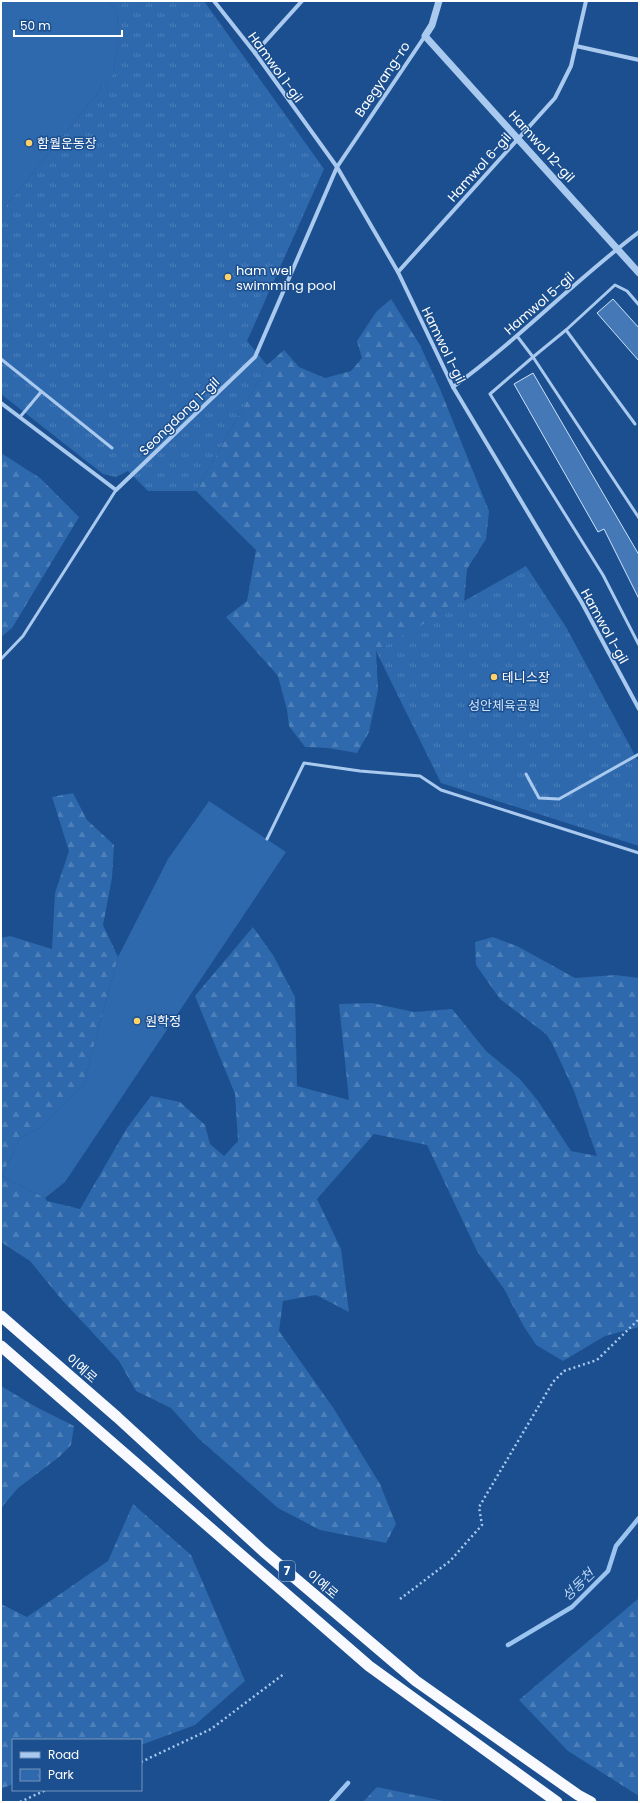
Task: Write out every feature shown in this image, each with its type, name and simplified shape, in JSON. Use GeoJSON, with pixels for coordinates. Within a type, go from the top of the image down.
{"type":"FeatureCollection","features":[{"type":"Feature","properties":{"kind":"highway","name":"이예로"},"geometry":{"type":"LineString","coordinates":[[1,1316],[117,1417],[263,1551],[416,1681],[591,1802]]}},
{"type":"Feature","properties":{"kind":"highway","name":"7"},"geometry":{"type":"LineString","coordinates":[[1,1346],[369,1666],[557,1802]]}},
{"type":"Feature","properties":{"kind":"street","name":"Hamwol 1-gil"},"geometry":{"type":"LineString","coordinates":[[214,1],[255,53],[337,167],[398,272],[452,387],[582,603],[639,709]]}},
{"type":"Feature","properties":{"kind":"street"},"geometry":{"type":"LineString","coordinates":[[255,53],[302,1]]}},
{"type":"Feature","properties":{"kind":"street","name":"Baegyang-ro"},"geometry":{"type":"LineString","coordinates":[[337,167],[432,25],[438,1]]}},
{"type":"Feature","properties":{"kind":"street","name":"Hamwol 6-gil"},"geometry":{"type":"LineString","coordinates":[[398,272],[555,98],[571,66],[586,1]]}},
{"type":"Feature","properties":{"kind":"street","name":"Hamwol 12-gil"},"geometry":{"type":"LineString","coordinates":[[425,36],[519,138],[639,273]]}},
{"type":"Feature","properties":{"kind":"street"},"geometry":{"type":"LineString","coordinates":[[576,46],[639,60]]}},
{"type":"Feature","properties":{"kind":"street","name":"Seongdong 1-gil"},"geometry":{"type":"LineString","coordinates":[[116,490],[255,357],[337,167]]}},
{"type":"Feature","properties":{"kind":"street","name":"Hamwol 5-gil"},"geometry":{"type":"LineString","coordinates":[[452,387],[517,336],[617,248],[639,232]]}},
{"type":"Feature","properties":{"kind":"street"},"geometry":{"type":"LineString","coordinates":[[1,402],[116,490]]}},
{"type":"Feature","properties":{"kind":"lane"},"geometry":{"type":"LineString","coordinates":[[639,305],[627,291],[614,285],[566,330],[490,394],[603,575],[639,645]]}},
{"type":"Feature","properties":{"kind":"lane"},"geometry":{"type":"LineString","coordinates":[[566,330],[635,424]]}},
{"type":"Feature","properties":{"kind":"lane"},"geometry":{"type":"LineString","coordinates":[[517,336],[533,357],[639,518]]}},
{"type":"Feature","properties":{"kind":"lane"},"geometry":{"type":"LineString","coordinates":[[1,359],[112,448]]}},
{"type":"Feature","properties":{"kind":"lane"},"geometry":{"type":"LineString","coordinates":[[20,417],[41,392]]}},
{"type":"Feature","properties":{"kind":"lane","name":"Seongdong 1-gil"},"geometry":{"type":"LineString","coordinates":[[1,659],[23,636],[116,490]]}},
{"type":"Feature","properties":{"kind":"lane"},"geometry":{"type":"LineString","coordinates":[[526,774],[539,798],[559,799],[639,754]]}},
{"type":"Feature","properties":{"kind":"lane"},"geometry":{"type":"LineString","coordinates":[[267,839],[304,763],[360,771],[420,776],[441,790],[639,853]]}},
{"type":"Feature","properties":{"kind":"path"},"geometry":{"type":"LineString","coordinates":[[400,1599],[450,1561],[482,1525],[479,1507],[553,1382],[564,1372],[597,1360],[639,1319]]}},
{"type":"Feature","properties":{"kind":"path"},"geometry":{"type":"LineString","coordinates":[[142,1762],[211,1729],[285,1673]]}},
{"type":"Feature","properties":{"kind":"path"},"geometry":{"type":"LineString","coordinates":[[20,1802],[44,1791]]}},
{"type":"Feature","properties":{"kind":"green space","name":"함월운동장"},"geometry":{"type":"Polygon","coordinates":[[[1,1],[110,1],[117,14],[119,40],[113,74],[1,212],[1,1]]]}},
{"type":"Feature","properties":{"kind":"green space"},"geometry":{"type":"Polygon","coordinates":[[[110,1],[204,1],[324,169],[247,341],[267,365],[196,491],[148,491],[128,471],[116,477],[103,474],[1,394],[1,212],[113,74],[119,40],[117,14],[110,1]]]}},
{"type":"Feature","properties":{"kind":"green space"},"geometry":{"type":"Polygon","coordinates":[[[391,299],[420,345],[440,389],[489,511],[486,539],[467,569],[464,602],[376,651],[378,690],[369,732],[357,753],[328,748],[305,747],[289,726],[287,710],[278,676],[226,617],[247,601],[256,550],[196,491],[267,365],[284,350],[299,367],[325,378],[351,371],[362,358],[357,341],[376,312],[391,299]]]}},
{"type":"Feature","properties":{"kind":"green space"},"geometry":{"type":"Polygon","coordinates":[[[1,453],[40,478],[79,517],[12,628],[1,637],[1,453]]]}},
{"type":"Feature","properties":{"kind":"green space","name":"성안체육공원"},"geometry":{"type":"Polygon","coordinates":[[[526,566],[566,627],[639,763],[639,846],[441,783],[376,651],[526,566]]]}},
{"type":"Feature","properties":{"kind":"green space"},"geometry":{"type":"Polygon","coordinates":[[[73,793],[87,820],[114,845],[112,878],[103,925],[118,957],[83,1086],[40,1127],[20,1138],[2,1176],[45,1198],[47,1201],[80,1209],[127,1128],[151,1096],[180,1102],[205,1125],[210,1144],[224,1156],[238,1141],[235,1094],[195,996],[253,927],[273,955],[295,997],[297,1086],[349,1100],[339,1004],[372,1003],[414,1012],[452,1009],[486,1051],[520,1079],[538,1101],[571,1151],[597,1156],[574,1091],[552,1043],[546,1034],[500,999],[476,965],[475,942],[493,937],[517,946],[575,978],[615,975],[639,978],[639,1327],[605,1336],[563,1361],[536,1345],[523,1325],[504,1289],[477,1251],[427,1145],[374,1134],[317,1199],[341,1249],[349,1312],[316,1295],[283,1301],[279,1331],[334,1409],[380,1484],[396,1524],[386,1543],[320,1530],[278,1508],[199,1439],[171,1408],[136,1391],[119,1361],[62,1300],[30,1261],[1,1242],[1,938],[10,936],[52,949],[55,893],[69,851],[52,797],[73,793]]]}},
{"type":"Feature","properties":{"kind":"green space","name":"원학정"},"geometry":{"type":"Polygon","coordinates":[[[209,801],[286,852],[65,1182],[45,1198],[2,1176],[20,1138],[40,1127],[83,1086],[118,957],[168,859],[209,801]]]}},
{"type":"Feature","properties":{"kind":"green space"},"geometry":{"type":"Polygon","coordinates":[[[1,1386],[36,1407],[74,1426],[71,1445],[59,1457],[18,1488],[1,1508],[1,1386]]]}},
{"type":"Feature","properties":{"kind":"green space"},"geometry":{"type":"Polygon","coordinates":[[[133,1504],[191,1555],[245,1681],[195,1725],[142,1745],[142,1739],[12,1739],[12,1784],[1,1789],[1,1604],[27,1617],[108,1561],[133,1504]]]}},
{"type":"Feature","properties":{"kind":"green space"},"geometry":{"type":"Polygon","coordinates":[[[639,1598],[639,1796],[568,1751],[519,1700],[639,1598]]]}},
{"type":"Feature","properties":{"kind":"green space"},"geometry":{"type":"Polygon","coordinates":[[[377,1787],[448,1802],[363,1802],[377,1787]]]}},
{"type":"Feature","properties":{"kind":"building"},"geometry":{"type":"Polygon","coordinates":[[[613,299],[639,328],[639,361],[597,313],[613,299]]]}},
{"type":"Feature","properties":{"kind":"building"},"geometry":{"type":"Polygon","coordinates":[[[533,373],[639,555],[639,599],[604,529],[598,532],[514,384],[533,373]]]}},
{"type":"Feature","properties":{"kind":"waterway","name":"성동천"},"geometry":{"type":"LineString","coordinates":[[508,1645],[572,1607],[608,1571],[616,1546],[639,1518]]}},
{"type":"Feature","properties":{"kind":"waterway","name":"성동천"},"geometry":{"type":"LineString","coordinates":[[331,1802],[348,1783]]}},
{"type":"Feature","properties":{"kind":"place","name":"함월운동장"},"geometry":{"type":"Point","coordinates":[29,143]}},
{"type":"Feature","properties":{"kind":"place","name":"ham wel swimming pool"},"geometry":{"type":"Point","coordinates":[228,277]}},
{"type":"Feature","properties":{"kind":"place","name":"테니스장"},"geometry":{"type":"Point","coordinates":[494,677]}},
{"type":"Feature","properties":{"kind":"place","name":"원학정"},"geometry":{"type":"Point","coordinates":[137,1021]}}]}
